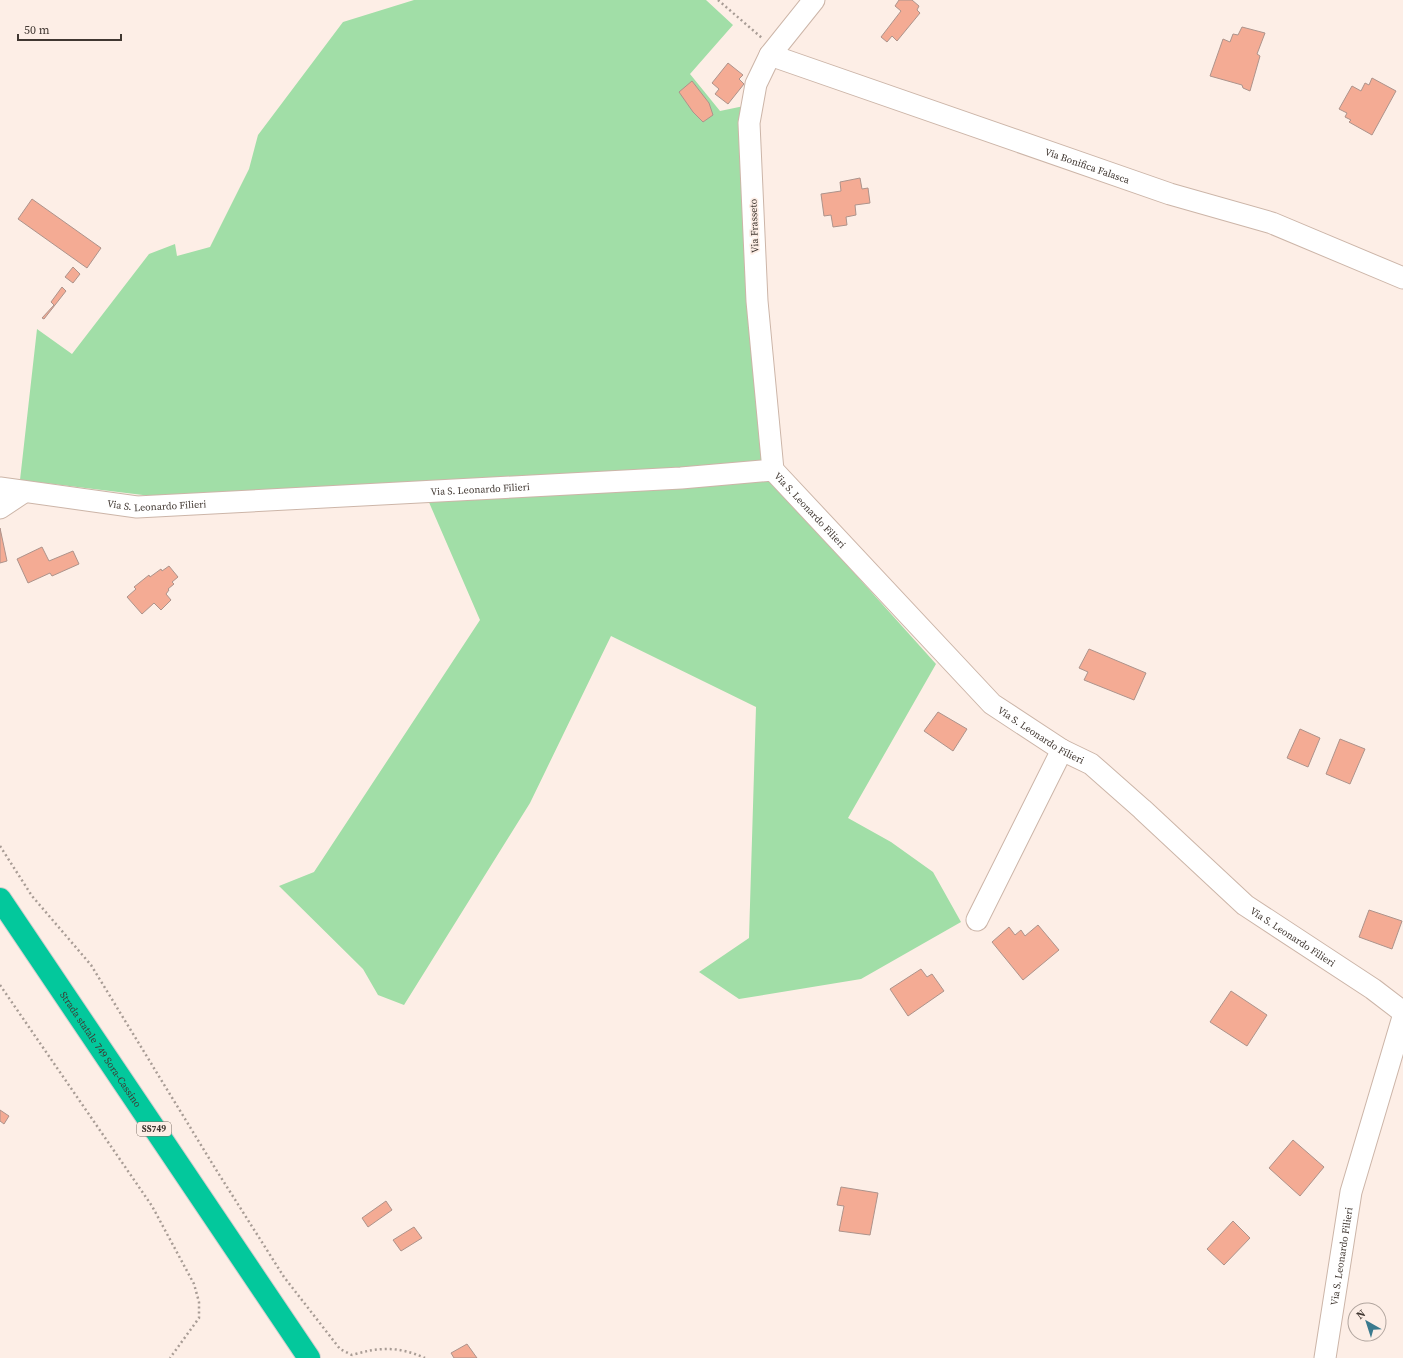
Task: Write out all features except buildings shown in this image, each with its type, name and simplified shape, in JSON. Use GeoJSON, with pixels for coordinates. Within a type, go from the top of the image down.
{"type":"FeatureCollection","features":[{"type":"Feature","properties":{"kind":"highway","name":"Strada statale 749 Sora-Cassino"},"geometry":{"type":"LineString","coordinates":[[0,899],[309,1358]]}},
{"type":"Feature","properties":{"kind":"street","name":"Via Frasseto"},"geometry":{"type":"LineString","coordinates":[[773,470],[757,301],[749,123],[756,84],[772,52],[814,0]]}},
{"type":"Feature","properties":{"kind":"street","name":"Via Bonifica Falasca"},"geometry":{"type":"LineString","coordinates":[[772,52],[1170,194],[1272,223],[1403,278]]}},
{"type":"Feature","properties":{"kind":"street","name":"Via S. Leonardo Filieri"},"geometry":{"type":"LineString","coordinates":[[0,488],[137,507],[665,479],[773,470],[992,704],[1062,750],[1091,764],[1245,905],[1366,985],[1403,1012]]}},
{"type":"Feature","properties":{"kind":"street"},"geometry":{"type":"LineString","coordinates":[[0,508],[24,492]]}},
{"type":"Feature","properties":{"kind":"street"},"geometry":{"type":"LineString","coordinates":[[977,920],[1062,750]]}},
{"type":"Feature","properties":{"kind":"street","name":"Via S. Leonardo Filieri"},"geometry":{"type":"LineString","coordinates":[[1325,1358],[1351,1192],[1403,1018]]}},
{"type":"Feature","properties":{"kind":"path"},"geometry":{"type":"LineString","coordinates":[[718,0],[772,52]]}},
{"type":"Feature","properties":{"kind":"path"},"geometry":{"type":"LineString","coordinates":[[0,846],[32,896],[91,965],[215,1168],[284,1277],[340,1348],[352,1355],[378,1348],[395,1349],[425,1358]]}},
{"type":"Feature","properties":{"kind":"path"},"geometry":{"type":"LineString","coordinates":[[0,985],[152,1206],[194,1284],[199,1302],[199,1318],[170,1358]]}},
{"type":"Feature","properties":{"kind":"green space"},"geometry":{"type":"Polygon","coordinates":[[[414,0],[706,0],[733,25],[690,74],[720,111],[744,106],[765,458],[752,468],[652,474],[151,496],[20,480],[37,329],[72,354],[149,254],[175,244],[177,256],[210,247],[249,169],[258,135],[343,22],[414,0]]]}},
{"type":"Feature","properties":{"kind":"green space"},"geometry":{"type":"Polygon","coordinates":[[[769,478],[936,664],[848,818],[891,842],[933,872],[961,922],[861,979],[739,999],[699,972],[749,938],[756,707],[611,636],[530,803],[404,1005],[378,995],[363,969],[279,886],[314,872],[480,620],[428,500],[769,478]]]}}]}
